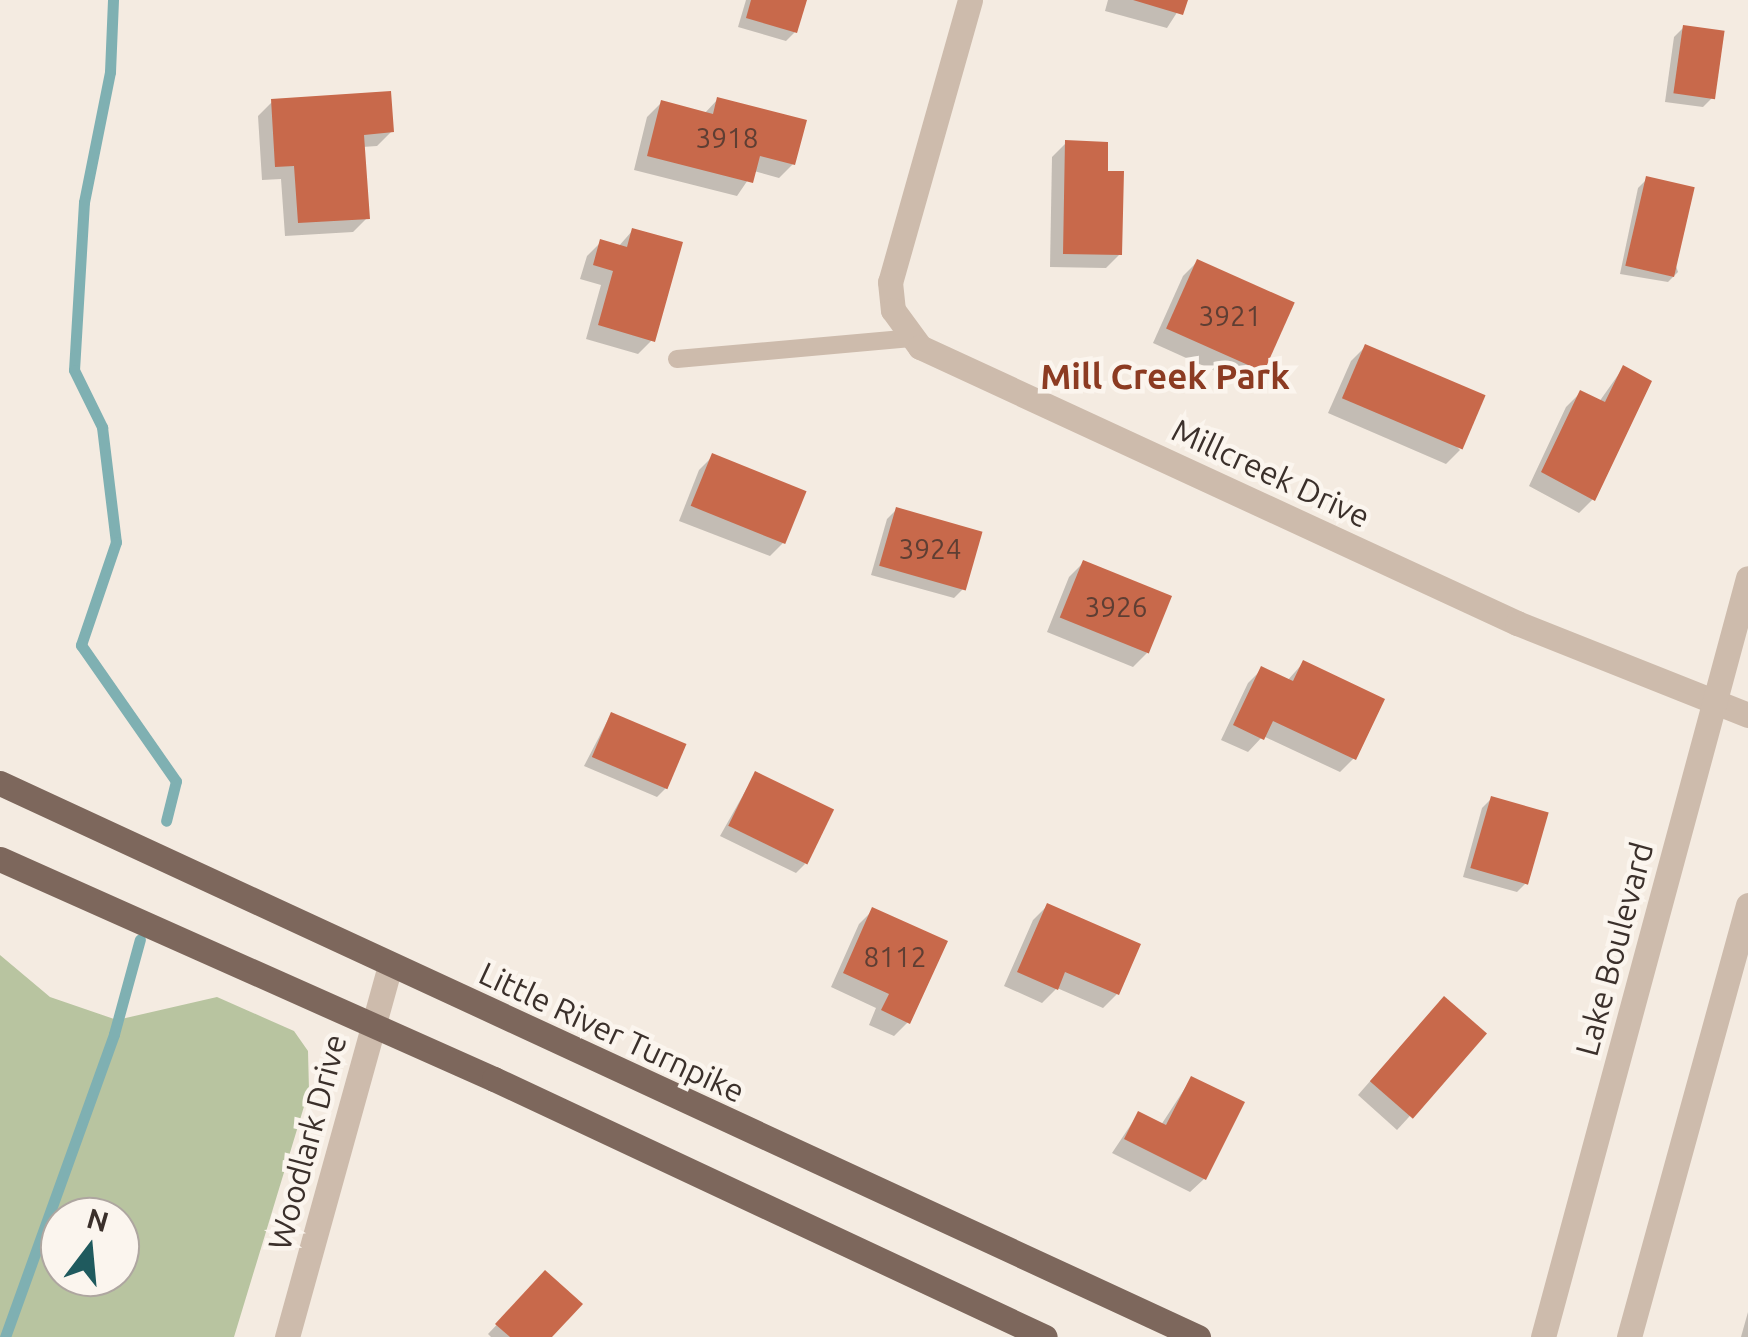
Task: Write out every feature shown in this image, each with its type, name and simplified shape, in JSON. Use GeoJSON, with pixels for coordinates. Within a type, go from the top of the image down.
{"type":"FeatureCollection","features":[{"type":"Feature","properties":{"kind":"main road","name":"Little River Turnpike"},"geometry":{"type":"LineString","coordinates":[[0,784],[1198,1337]]}},
{"type":"Feature","properties":{"kind":"main road"},"geometry":{"type":"LineString","coordinates":[[0,859],[374,1025],[1045,1337]]}},
{"type":"Feature","properties":{"kind":"street"},"geometry":{"type":"LineString","coordinates":[[911,338],[892,310],[897,245],[970,0]]}},
{"type":"Feature","properties":{"kind":"street","name":"Millcreek Drive"},"geometry":{"type":"LineString","coordinates":[[911,338],[1340,542],[1748,714]]}},
{"type":"Feature","properties":{"kind":"street","name":"Lake Boulevard"},"geometry":{"type":"LineString","coordinates":[[1543,1337],[1748,578]]}},
{"type":"Feature","properties":{"kind":"street"},"geometry":{"type":"LineString","coordinates":[[1629,1337],[1748,905]]}},
{"type":"Feature","properties":{"kind":"street","name":"Woodlark Drive"},"geometry":{"type":"LineString","coordinates":[[287,1337],[390,965]]}},
{"type":"Feature","properties":{"kind":"lane"},"geometry":{"type":"LineString","coordinates":[[677,359],[911,338]]}},
{"type":"Feature","properties":{"kind":"green space"},"geometry":{"type":"Polygon","coordinates":[[[0,955],[50,997],[117,1020],[217,997],[294,1031],[308,1051],[309,1090],[234,1337],[0,1337],[0,955]]]}},
{"type":"Feature","properties":{"kind":"building"},"geometry":{"type":"Polygon","coordinates":[[[751,0],[807,0],[797,33],[746,18],[751,0]]]}},
{"type":"Feature","properties":{"kind":"building"},"geometry":{"type":"Polygon","coordinates":[[[1133,0],[1188,0],[1183,15],[1133,0]]]}},
{"type":"Feature","properties":{"kind":"building"},"geometry":{"type":"Polygon","coordinates":[[[1683,25],[1725,31],[1715,99],[1673,93],[1683,25]]]}},
{"type":"Feature","properties":{"kind":"building"},"geometry":{"type":"Polygon","coordinates":[[[391,91],[394,132],[364,135],[370,219],[298,223],[294,166],[275,167],[271,99],[391,91]]]}},
{"type":"Feature","properties":{"kind":"building"},"geometry":{"type":"Polygon","coordinates":[[[717,97],[807,120],[795,165],[760,156],[753,183],[647,156],[661,100],[713,114],[717,97]]]}},
{"type":"Feature","properties":{"kind":"building"},"geometry":{"type":"Polygon","coordinates":[[[1065,140],[1108,142],[1108,171],[1124,171],[1122,255],[1063,254],[1065,140]]]}},
{"type":"Feature","properties":{"kind":"building"},"geometry":{"type":"Polygon","coordinates":[[[1646,176],[1695,187],[1674,277],[1625,266],[1646,176]]]}},
{"type":"Feature","properties":{"kind":"building"},"geometry":{"type":"Polygon","coordinates":[[[632,228],[683,242],[655,342],[598,325],[613,271],[593,265],[600,239],[627,247],[632,228]]]}},
{"type":"Feature","properties":{"kind":"building"},"geometry":{"type":"Polygon","coordinates":[[[1197,259],[1295,303],[1264,372],[1166,328],[1197,259]]]}},
{"type":"Feature","properties":{"kind":"building"},"geometry":{"type":"Polygon","coordinates":[[[1365,344],[1486,395],[1463,449],[1342,398],[1365,344]]]}},
{"type":"Feature","properties":{"kind":"building"},"geometry":{"type":"Polygon","coordinates":[[[1623,365],[1652,381],[1595,501],[1541,472],[1580,390],[1605,402],[1623,365]]]}},
{"type":"Feature","properties":{"kind":"building"},"geometry":{"type":"Polygon","coordinates":[[[712,453],[807,491],[785,544],[691,506],[712,453]]]}},
{"type":"Feature","properties":{"kind":"building"},"geometry":{"type":"Polygon","coordinates":[[[896,507],[983,532],[966,590],[879,566],[896,507]]]}},
{"type":"Feature","properties":{"kind":"building"},"geometry":{"type":"Polygon","coordinates":[[[1083,560],[1172,596],[1149,653],[1060,617],[1083,560]]]}},
{"type":"Feature","properties":{"kind":"building"},"geometry":{"type":"Polygon","coordinates":[[[1303,660],[1385,699],[1356,760],[1273,721],[1264,740],[1233,725],[1261,666],[1293,681],[1303,660]]]}},
{"type":"Feature","properties":{"kind":"building"},"geometry":{"type":"Polygon","coordinates":[[[611,712],[686,744],[667,789],[592,757],[611,712]]]}},
{"type":"Feature","properties":{"kind":"building"},"geometry":{"type":"Polygon","coordinates":[[[755,771],[834,810],[807,864],[728,826],[755,771]]]}},
{"type":"Feature","properties":{"kind":"building"},"geometry":{"type":"Polygon","coordinates":[[[1491,796],[1549,813],[1528,885],[1470,868],[1491,796]]]}},
{"type":"Feature","properties":{"kind":"building"},"geometry":{"type":"Polygon","coordinates":[[[1047,903],[1141,944],[1119,995],[1065,972],[1058,990],[1017,972],[1047,903]]]}},
{"type":"Feature","properties":{"kind":"building"},"geometry":{"type":"Polygon","coordinates":[[[872,907],[948,941],[910,1024],[881,1010],[889,994],[843,973],[872,907]]]}},
{"type":"Feature","properties":{"kind":"building"},"geometry":{"type":"Polygon","coordinates":[[[1444,996],[1487,1033],[1413,1119],[1370,1081],[1444,996]]]}},
{"type":"Feature","properties":{"kind":"building"},"geometry":{"type":"Polygon","coordinates":[[[1191,1076],[1245,1102],[1206,1180],[1124,1139],[1138,1111],[1166,1125],[1191,1076]]]}},
{"type":"Feature","properties":{"kind":"building"},"geometry":{"type":"Polygon","coordinates":[[[545,1270],[583,1304],[552,1337],[510,1337],[495,1324],[545,1270]]]}},
{"type":"Feature","properties":{"kind":"waterway"},"geometry":{"type":"LineString","coordinates":[[113,0],[110,72],[84,202],[74,370],[102,427],[116,542],[81,645],[176,781],[166,821]]}},
{"type":"Feature","properties":{"kind":"waterway"},"geometry":{"type":"LineString","coordinates":[[5,1337],[114,1034],[140,939]]}},
{"type":"Feature","properties":{"kind":"district","name":"Mill Creek Park"},"geometry":{"type":"Point","coordinates":[1165,376]}}]}
